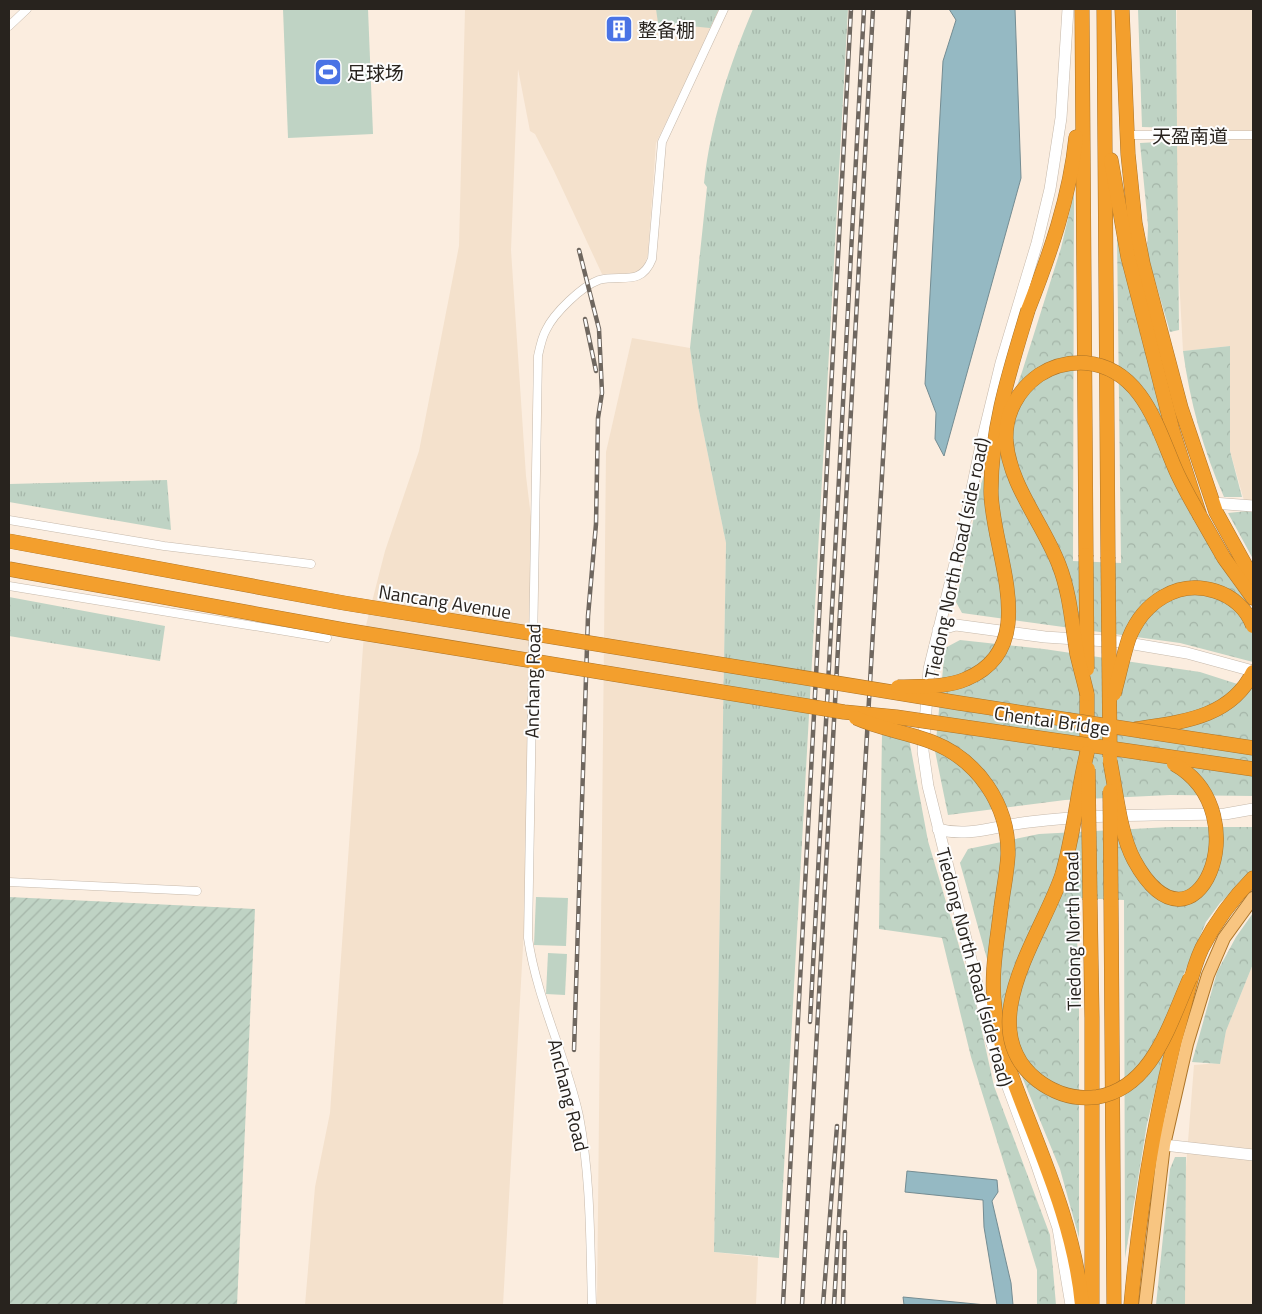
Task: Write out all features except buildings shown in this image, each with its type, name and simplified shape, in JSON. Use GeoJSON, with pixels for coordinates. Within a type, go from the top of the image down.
{"type":"FeatureCollection","features":[{"type":"Feature","properties":{"kind":"highway"},"geometry":{"type":"LineString","coordinates":[[878,689],[923,686],[966,679],[988,664],[1004,641],[1009,623],[1009,603],[992,512],[994,439],[1011,366],[1028,310],[1048,260],[1070,178],[1082,71],[1082,9]]}},
{"type":"Feature","properties":{"kind":"highway"},"geometry":{"type":"LineString","coordinates":[[1104,9],[1104,109],[1128,257],[1173,432],[1200,516]]}},
{"type":"Feature","properties":{"kind":"highway"},"geometry":{"type":"LineString","coordinates":[[1122,9],[1127,135],[1135,223],[1143,264],[1181,408],[1213,503],[1253,579]]}},
{"type":"Feature","properties":{"kind":"highway","name":"Tiedong North Road"},"geometry":{"type":"LineString","coordinates":[[1082,71],[1087,753],[1092,1018],[1092,1305]]}},
{"type":"Feature","properties":{"kind":"highway","name":"Tiedong North Road"},"geometry":{"type":"LineString","coordinates":[[1104,109],[1114,1305]]}},
{"type":"Feature","properties":{"kind":"highway"},"geometry":{"type":"LineString","coordinates":[[1087,694],[1064,579],[1051,546],[1025,497],[1008,450],[1007,423],[1015,401],[1031,381],[1050,369],[1079,362],[1102,366],[1114,371],[1132,385],[1150,408],[1185,490],[1224,558],[1253,598]]}},
{"type":"Feature","properties":{"kind":"highway","name":"Nancang Avenue"},"geometry":{"type":"LineString","coordinates":[[9,541],[344,603],[878,689]]}},
{"type":"Feature","properties":{"kind":"highway"},"geometry":{"type":"LineString","coordinates":[[9,569],[344,630],[844,712],[857,719],[912,735],[949,750],[976,772],[996,799],[1006,828],[1008,856],[993,964],[995,1010],[1005,1056],[1060,1202],[1076,1266],[1082,1305]]}},
{"type":"Feature","properties":{"kind":"highway"},"geometry":{"type":"LineString","coordinates":[[1110,709],[1133,629],[1148,608],[1167,594],[1190,587],[1217,591],[1240,606],[1253,626]]}},
{"type":"Feature","properties":{"kind":"highway"},"geometry":{"type":"LineString","coordinates":[[1132,730],[1204,717],[1238,695],[1253,672]]}},
{"type":"Feature","properties":{"kind":"highway","name":"Chentai Bridge"},"geometry":{"type":"LineString","coordinates":[[878,689],[1253,748]]}},
{"type":"Feature","properties":{"kind":"highway","name":"Chentai Bridge"},"geometry":{"type":"LineString","coordinates":[[844,712],[896,717],[1123,749],[1253,770]]}},
{"type":"Feature","properties":{"kind":"highway"},"geometry":{"type":"LineString","coordinates":[[1123,749],[1190,769],[1212,780]]}},
{"type":"Feature","properties":{"kind":"highway"},"geometry":{"type":"LineString","coordinates":[[1087,753],[1063,870],[1027,953],[1011,999],[1011,1031],[1019,1058],[1032,1076],[1060,1093],[1089,1097],[1118,1091],[1139,1076],[1154,1054],[1210,932],[1236,896],[1253,878]]}},
{"type":"Feature","properties":{"kind":"highway"},"geometry":{"type":"LineString","coordinates":[[1110,761],[1127,841],[1133,859],[1141,872],[1162,892],[1174,897],[1196,899],[1220,891],[1240,875],[1247,864]]}},
{"type":"Feature","properties":{"kind":"highway"},"geometry":{"type":"LineString","coordinates":[[1237,800],[1246,813],[1251,815]]}},
{"type":"Feature","properties":{"kind":"highway"},"geometry":{"type":"LineString","coordinates":[[1131,1305],[1138,1230],[1152,1142],[1172,1049],[1190,978]]}},
{"type":"Feature","properties":{"kind":"main road"},"geometry":{"type":"LineString","coordinates":[[1145,1305],[1164,1145],[1187,1044],[1208,974],[1224,938],[1253,898]]}},
{"type":"Feature","properties":{"kind":"street"},"geometry":{"type":"LineString","coordinates":[[9,26],[27,9]]}},
{"type":"Feature","properties":{"kind":"street","name":"Anchang Road"},"geometry":{"type":"LineString","coordinates":[[592,1305],[588,1180],[578,1116],[566,1063],[542,999],[528,938],[538,356],[546,329],[569,300],[598,281],[638,276],[649,268],[652,259],[662,142],[724,9]]}},
{"type":"Feature","properties":{"kind":"street","name":"Tiedong North Road (side road)"},"geometry":{"type":"LineString","coordinates":[[1068,9],[1061,118],[1050,189],[1037,243],[1001,363],[929,669],[923,751],[928,786],[938,829],[992,1044],[1058,1228],[1071,1305]]}},
{"type":"Feature","properties":{"kind":"street","name":"天盈南道"},"geometry":{"type":"LineString","coordinates":[[1127,135],[1253,135]]}},
{"type":"Feature","properties":{"kind":"street"},"geometry":{"type":"LineString","coordinates":[[1213,503],[1253,506]]}},
{"type":"Feature","properties":{"kind":"street"},"geometry":{"type":"LineString","coordinates":[[9,520],[164,546],[311,564]]}},
{"type":"Feature","properties":{"kind":"street"},"geometry":{"type":"LineString","coordinates":[[9,586],[327,638]]}},
{"type":"Feature","properties":{"kind":"street"},"geometry":{"type":"LineString","coordinates":[[938,630],[956,625],[1045,637],[1129,642],[1179,652],[1253,672]]}},
{"type":"Feature","properties":{"kind":"street"},"geometry":{"type":"LineString","coordinates":[[938,829],[953,833],[1029,822],[1225,814],[1251,815]]}},
{"type":"Feature","properties":{"kind":"street"},"geometry":{"type":"LineString","coordinates":[[9,882],[197,891]]}},
{"type":"Feature","properties":{"kind":"street"},"geometry":{"type":"LineString","coordinates":[[1164,1145],[1253,1155]]}},
{"type":"Feature","properties":{"kind":"shaded area"},"geometry":{"type":"Polygon","coordinates":[[[465,9],[721,9],[656,143],[648,254],[644,267],[638,273],[602,274],[554,171],[535,134],[530,131],[518,69],[511,250],[526,476],[537,567],[537,696],[503,1305],[305,1305],[315,1187],[330,1113],[364,633],[385,551],[419,451],[459,246],[465,9]]]}},
{"type":"Feature","properties":{"kind":"shaded area"},"geometry":{"type":"Polygon","coordinates":[[[1177,9],[1253,9],[1253,512],[1247,511],[1230,451],[1230,346],[1183,351],[1176,222],[1177,9]]]}},
{"type":"Feature","properties":{"kind":"shaded area"},"geometry":{"type":"Polygon","coordinates":[[[632,338],[690,348],[698,406],[726,543],[714,1252],[758,1257],[756,1305],[597,1305],[606,452],[632,338]]]}},
{"type":"Feature","properties":{"kind":"shaded area"},"geometry":{"type":"Polygon","coordinates":[[[1253,964],[1253,1305],[1184,1305],[1186,1167],[1194,1065],[1220,1063],[1226,1031],[1253,964]]]}},
{"type":"Feature","properties":{"kind":"green space","name":"足球场"},"geometry":{"type":"Polygon","coordinates":[[[283,9],[368,9],[373,134],[288,138],[283,9]]]}},
{"type":"Feature","properties":{"kind":"green space"},"geometry":{"type":"Polygon","coordinates":[[[656,9],[719,9],[710,28],[658,23],[656,9]]]}},
{"type":"Feature","properties":{"kind":"green space"},"geometry":{"type":"Polygon","coordinates":[[[753,9],[848,9],[779,1258],[714,1252],[726,543],[698,406],[690,348],[707,187],[704,183],[711,138],[722,94],[753,9]]]}},
{"type":"Feature","properties":{"kind":"green space"},"geometry":{"type":"Polygon","coordinates":[[[1138,9],[1176,9],[1177,128],[1142,127],[1138,9]]]}},
{"type":"Feature","properties":{"kind":"green space"},"geometry":{"type":"Polygon","coordinates":[[[1177,141],[1179,330],[1170,332],[1147,253],[1148,225],[1140,143],[1177,141]]]}},
{"type":"Feature","properties":{"kind":"green space"},"geometry":{"type":"Polygon","coordinates":[[[1074,193],[1073,561],[1121,563],[1117,236],[1164,413],[1171,472],[1182,499],[1230,579],[1253,610],[1253,662],[1180,643],[962,613],[956,602],[981,484],[1022,372],[1061,248],[1074,193]]]}},
{"type":"Feature","properties":{"kind":"green space"},"geometry":{"type":"Polygon","coordinates":[[[1230,346],[1230,451],[1242,497],[1224,497],[1216,479],[1198,426],[1189,389],[1183,351],[1230,346]]]}},
{"type":"Feature","properties":{"kind":"green space"},"geometry":{"type":"Polygon","coordinates":[[[167,480],[171,530],[9,502],[9,484],[167,480]]]}},
{"type":"Feature","properties":{"kind":"green space"},"geometry":{"type":"Polygon","coordinates":[[[1253,512],[1253,559],[1228,513],[1253,512]]]}},
{"type":"Feature","properties":{"kind":"green space"},"geometry":{"type":"Polygon","coordinates":[[[9,597],[165,626],[160,661],[9,636],[9,597]]]}},
{"type":"Feature","properties":{"kind":"green space"},"geometry":{"type":"Polygon","coordinates":[[[960,640],[1044,649],[1200,672],[1253,689],[1253,796],[1170,795],[1065,800],[948,815],[935,751],[945,648],[960,640]]]}},
{"type":"Feature","properties":{"kind":"green space"},"geometry":{"type":"Polygon","coordinates":[[[882,733],[909,739],[928,841],[975,1000],[994,1086],[1050,1235],[1056,1305],[1037,1305],[1037,1270],[971,1057],[942,938],[879,929],[882,733]]]}},
{"type":"Feature","properties":{"kind":"green space"},"geometry":{"type":"Polygon","coordinates":[[[1170,827],[1253,827],[1253,872],[1220,903],[1206,922],[1183,976],[1147,1124],[1125,1258],[1124,900],[1076,898],[1079,1006],[1079,1238],[1060,1169],[1016,1062],[960,863],[968,849],[1039,834],[1170,827]]]}},
{"type":"Feature","properties":{"kind":"green space"},"geometry":{"type":"Polygon","coordinates":[[[9,897],[255,909],[237,1305],[9,1305],[9,897]]]}},
{"type":"Feature","properties":{"kind":"green space"},"geometry":{"type":"Polygon","coordinates":[[[536,897],[568,898],[566,946],[534,945],[536,897]]]}},
{"type":"Feature","properties":{"kind":"green space"},"geometry":{"type":"Polygon","coordinates":[[[1253,913],[1253,964],[1226,1031],[1220,1064],[1192,1062],[1217,972],[1236,937],[1253,913]]]}},
{"type":"Feature","properties":{"kind":"green space"},"geometry":{"type":"Polygon","coordinates":[[[548,953],[567,954],[565,995],[546,994],[548,953]]]}},
{"type":"Feature","properties":{"kind":"green space"},"geometry":{"type":"Polygon","coordinates":[[[1175,1157],[1186,1157],[1185,1305],[1156,1305],[1170,1169],[1175,1157]]]}},
{"type":"Feature","properties":{"kind":"water"},"geometry":{"type":"Polygon","coordinates":[[[949,9],[1015,9],[1021,178],[944,456],[935,439],[936,413],[925,384],[943,61],[956,20],[949,9]]]}},
{"type":"Feature","properties":{"kind":"water"},"geometry":{"type":"Polygon","coordinates":[[[907,1171],[997,1180],[998,1192],[992,1201],[1011,1283],[1013,1305],[997,1305],[984,1227],[983,1200],[905,1192],[907,1171]]]}},
{"type":"Feature","properties":{"kind":"water"},"geometry":{"type":"Polygon","coordinates":[[[903,1297],[986,1305],[904,1305],[903,1297]]]}},
{"type":"Feature","properties":{"kind":"railway"},"geometry":{"type":"LineString","coordinates":[[783,1305],[851,9]]}},
{"type":"Feature","properties":{"kind":"railway"},"geometry":{"type":"LineString","coordinates":[[810,1022],[864,9]]}},
{"type":"Feature","properties":{"kind":"railway"},"geometry":{"type":"LineString","coordinates":[[802,1305],[873,9]]}},
{"type":"Feature","properties":{"kind":"railway"},"geometry":{"type":"LineString","coordinates":[[834,1305],[909,9]]}},
{"type":"Feature","properties":{"kind":"railway"},"geometry":{"type":"LineString","coordinates":[[574,1050],[588,616],[596,524],[598,418],[602,393],[599,329],[579,250]]}},
{"type":"Feature","properties":{"kind":"railway"},"geometry":{"type":"LineString","coordinates":[[585,319],[596,371]]}},
{"type":"Feature","properties":{"kind":"railway"},"geometry":{"type":"LineString","coordinates":[[823,1305],[837,1126]]}},
{"type":"Feature","properties":{"kind":"railway"},"geometry":{"type":"LineString","coordinates":[[843,1305],[845,1232]]}},
{"type":"Feature","properties":{"kind":"place","name":"整备棚"},"geometry":{"type":"Point","coordinates":[619,29]}},
{"type":"Feature","properties":{"kind":"place","name":"足球场"},"geometry":{"type":"Point","coordinates":[328,72]}}]}
